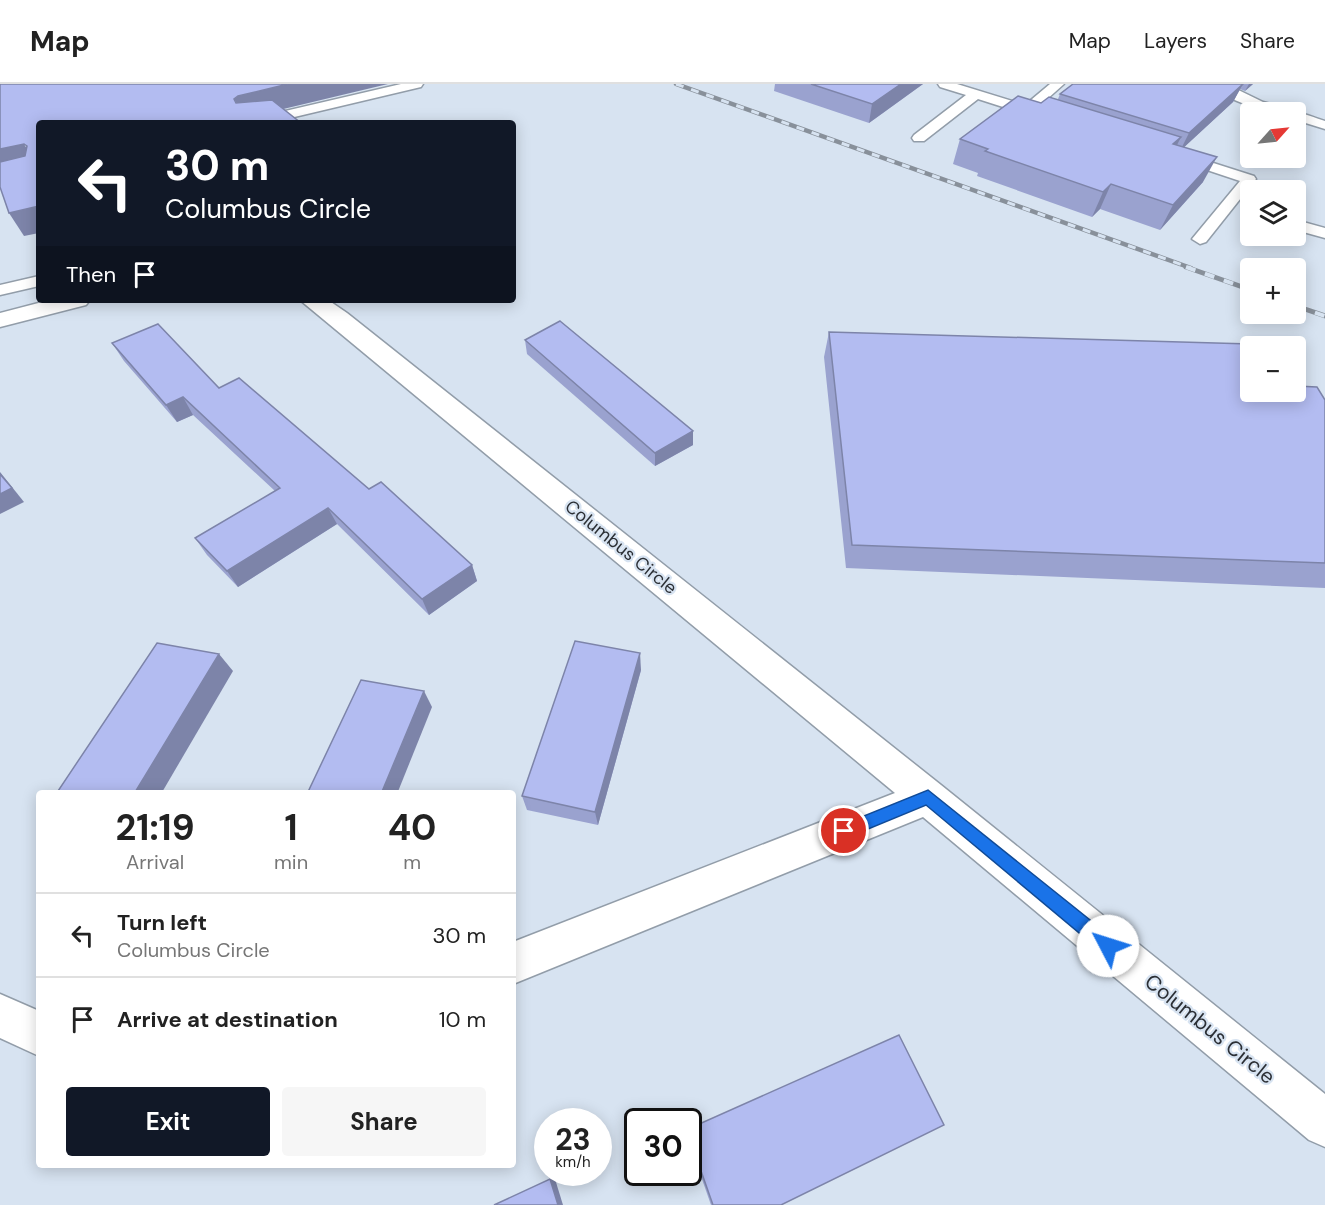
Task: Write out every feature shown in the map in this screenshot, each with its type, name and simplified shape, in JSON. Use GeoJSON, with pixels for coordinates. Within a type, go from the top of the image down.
{"type":"FeatureCollection","features":[{"type":"Feature","properties":{"kind":"street"},"geometry":{"type":"LineString","coordinates":[[0,320],[66,303]]}},
{"type":"Feature","properties":{"kind":"street","name":"Columbus Circle"},"geometry":{"type":"LineString","coordinates":[[320,303],[928,797],[1325,1124]]}},
{"type":"Feature","properties":{"kind":"street"},"geometry":{"type":"LineString","coordinates":[[516,962],[928,797]]}},
{"type":"Feature","properties":{"kind":"street"},"geometry":{"type":"LineString","coordinates":[[0,1016],[36,1033]]}},
{"type":"Feature","properties":{"kind":"lane"},"geometry":{"type":"LineString","coordinates":[[265,120],[417,84]]}},
{"type":"Feature","properties":{"kind":"lane"},"geometry":{"type":"LineString","coordinates":[[944,84],[1049,117]]}},
{"type":"Feature","properties":{"kind":"lane"},"geometry":{"type":"LineString","coordinates":[[1027,110],[1058,84]]}},
{"type":"Feature","properties":{"kind":"lane"},"geometry":{"type":"LineString","coordinates":[[1215,84],[1252,102]]}},
{"type":"Feature","properties":{"kind":"lane"},"geometry":{"type":"LineString","coordinates":[[919,138],[976,94]]}},
{"type":"Feature","properties":{"kind":"lane"},"geometry":{"type":"LineString","coordinates":[[1306,119],[1325,125]]}},
{"type":"Feature","properties":{"kind":"lane"},"geometry":{"type":"LineString","coordinates":[[1173,155],[1249,179],[1234,207],[1200,239]]}},
{"type":"Feature","properties":{"kind":"lane"},"geometry":{"type":"LineString","coordinates":[[1306,228],[1325,233]]}},
{"type":"Feature","properties":{"kind":"lane"},"geometry":{"type":"LineString","coordinates":[[0,290],[36,282]]}},
{"type":"Feature","properties":{"kind":"building"},"geometry":{"type":"Polygon","coordinates":[[[0,84],[288,84],[238,96],[234,99],[236,103],[272,100],[297,120],[36,120],[36,207],[9,213],[0,187],[0,162],[25,156],[27,146],[24,144],[0,149],[0,84]]]}},
{"type":"Feature","properties":{"kind":"building"},"geometry":{"type":"Polygon","coordinates":[[[811,84],[901,84],[872,104],[811,84]]]}},
{"type":"Feature","properties":{"kind":"building"},"geometry":{"type":"Polygon","coordinates":[[[1073,84],[1243,84],[1189,133],[1060,94],[1073,84]]]}},
{"type":"Feature","properties":{"kind":"building"},"geometry":{"type":"Polygon","coordinates":[[[1018,96],[1041,103],[1049,97],[1181,137],[1173,144],[1217,157],[1173,205],[1111,184],[1103,192],[985,151],[988,149],[960,139],[1018,96]]]}},
{"type":"Feature","properties":{"kind":"building"},"geometry":{"type":"Polygon","coordinates":[[[560,321],[693,431],[655,453],[525,340],[560,321]]]}},
{"type":"Feature","properties":{"kind":"building"},"geometry":{"type":"Polygon","coordinates":[[[158,324],[219,388],[239,378],[369,489],[381,482],[472,565],[422,599],[328,508],[227,571],[195,538],[280,488],[183,397],[166,405],[112,343],[158,324]]]}},
{"type":"Feature","properties":{"kind":"building"},"geometry":{"type":"Polygon","coordinates":[[[829,332],[1240,344],[1240,402],[1306,402],[1306,386],[1317,387],[1325,400],[1325,563],[852,545],[829,332]]]}},
{"type":"Feature","properties":{"kind":"building"},"geometry":{"type":"Polygon","coordinates":[[[0,474],[12,488],[0,494],[0,474]]]}},
{"type":"Feature","properties":{"kind":"building"},"geometry":{"type":"Polygon","coordinates":[[[575,641],[640,653],[595,812],[522,796],[575,641]]]}},
{"type":"Feature","properties":{"kind":"building"},"geometry":{"type":"Polygon","coordinates":[[[157,643],[219,654],[136,790],[59,790],[157,643]]]}},
{"type":"Feature","properties":{"kind":"building"},"geometry":{"type":"Polygon","coordinates":[[[361,680],[424,691],[383,790],[309,790],[361,680]]]}},
{"type":"Feature","properties":{"kind":"building"},"geometry":{"type":"Polygon","coordinates":[[[899,1035],[944,1125],[781,1205],[713,1205],[702,1174],[702,1123],[899,1035]]]}},
{"type":"Feature","properties":{"kind":"building"},"geometry":{"type":"Polygon","coordinates":[[[535,1186],[552,1186],[558,1205],[494,1205],[535,1186]]]}},
{"type":"Feature","properties":{"kind":"railway"},"geometry":{"type":"LineString","coordinates":[[676,84],[1191,268]]}},
{"type":"Feature","properties":{"kind":"railway"},"geometry":{"type":"LineString","coordinates":[[1186,267],[1240,286]]}},
{"type":"Feature","properties":{"kind":"railway"},"geometry":{"type":"LineString","coordinates":[[1306,309],[1325,316]]}},
{"type":"Feature","properties":{"kind":"route"},"geometry":{"type":"LineString","coordinates":[[844,831],[928,797],[1108,946]]}}]}
